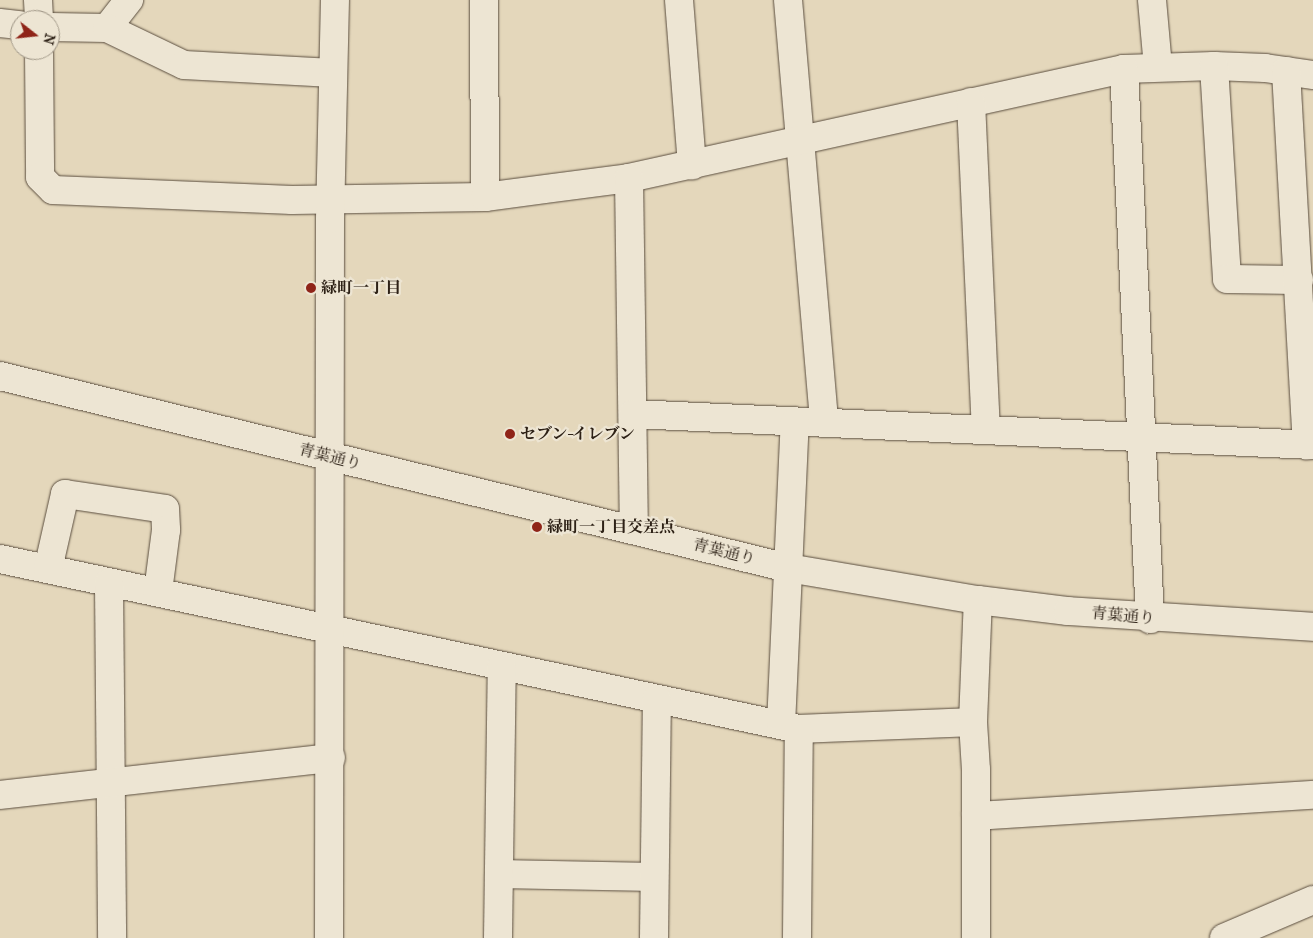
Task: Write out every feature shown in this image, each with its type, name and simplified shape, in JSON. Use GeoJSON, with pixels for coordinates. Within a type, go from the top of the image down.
{"type":"FeatureCollection","features":[{"type":"Feature","properties":{"kind":"street"},"geometry":{"type":"LineString","coordinates":[[107,28],[129,0]]}},
{"type":"Feature","properties":{"kind":"street"},"geometry":{"type":"LineString","coordinates":[[329,938],[331,758],[330,200],[335,0]]}},
{"type":"Feature","properties":{"kind":"street"},"geometry":{"type":"LineString","coordinates":[[484,0],[485,197]]}},
{"type":"Feature","properties":{"kind":"street"},"geometry":{"type":"LineString","coordinates":[[679,0],[692,165]]}},
{"type":"Feature","properties":{"kind":"street"},"geometry":{"type":"LineString","coordinates":[[788,0],[798,142],[824,420]]}},
{"type":"Feature","properties":{"kind":"street"},"geometry":{"type":"LineString","coordinates":[[1152,0],[1158,67]]}},
{"type":"Feature","properties":{"kind":"street"},"geometry":{"type":"LineString","coordinates":[[60,27],[107,28],[184,65],[333,73]]}},
{"type":"Feature","properties":{"kind":"street"},"geometry":{"type":"LineString","coordinates":[[39,60],[40,177],[53,190],[330,200],[485,197],[629,178],[1124,69],[1214,66],[1286,71],[1313,75]]}},
{"type":"Feature","properties":{"kind":"street"},"geometry":{"type":"LineString","coordinates":[[1214,66],[1227,279],[1299,280]]}},
{"type":"Feature","properties":{"kind":"street"},"geometry":{"type":"LineString","coordinates":[[1124,69],[1150,619]]}},
{"type":"Feature","properties":{"kind":"street"},"geometry":{"type":"LineString","coordinates":[[633,414],[795,422],[824,420],[1310,445],[1286,71]]}},
{"type":"Feature","properties":{"kind":"street"},"geometry":{"type":"LineString","coordinates":[[970,102],[986,429]]}},
{"type":"Feature","properties":{"kind":"street"},"geometry":{"type":"LineString","coordinates":[[629,178],[634,530]]}},
{"type":"Feature","properties":{"kind":"street","name":"青葉通り"},"geometry":{"type":"LineString","coordinates":[[0,376],[788,568],[978,600],[1150,619],[1313,627]]}},
{"type":"Feature","properties":{"kind":"street"},"geometry":{"type":"LineString","coordinates":[[795,422],[788,568],[790,727],[797,938]]}},
{"type":"Feature","properties":{"kind":"street"},"geometry":{"type":"LineString","coordinates":[[48,569],[65,494],[165,509],[166,530],[158,592]]}},
{"type":"Feature","properties":{"kind":"street"},"geometry":{"type":"LineString","coordinates":[[0,559],[790,727],[973,722]]}},
{"type":"Feature","properties":{"kind":"street"},"geometry":{"type":"LineString","coordinates":[[108,583],[112,938]]}},
{"type":"Feature","properties":{"kind":"street"},"geometry":{"type":"LineString","coordinates":[[976,938],[976,816],[973,722],[978,600]]}},
{"type":"Feature","properties":{"kind":"street"},"geometry":{"type":"LineString","coordinates":[[498,938],[502,666]]}},
{"type":"Feature","properties":{"kind":"street"},"geometry":{"type":"LineString","coordinates":[[654,938],[657,699]]}},
{"type":"Feature","properties":{"kind":"street"},"geometry":{"type":"LineString","coordinates":[[0,795],[331,758]]}},
{"type":"Feature","properties":{"kind":"street"},"geometry":{"type":"LineString","coordinates":[[976,816],[1313,795]]}},
{"type":"Feature","properties":{"kind":"street"},"geometry":{"type":"LineString","coordinates":[[499,874],[654,877]]}},
{"type":"Feature","properties":{"kind":"street"},"geometry":{"type":"LineString","coordinates":[[1224,938],[1313,900]]}},
{"type":"Feature","properties":{"kind":"place","name":"緑町一丁目"},"geometry":{"type":"Point","coordinates":[311,288]}},
{"type":"Feature","properties":{"kind":"place","name":"セブン-イレブン"},"geometry":{"type":"Point","coordinates":[510,434]}},
{"type":"Feature","properties":{"kind":"place","name":"緑町一丁目交差点"},"geometry":{"type":"Point","coordinates":[537,527]}}]}
